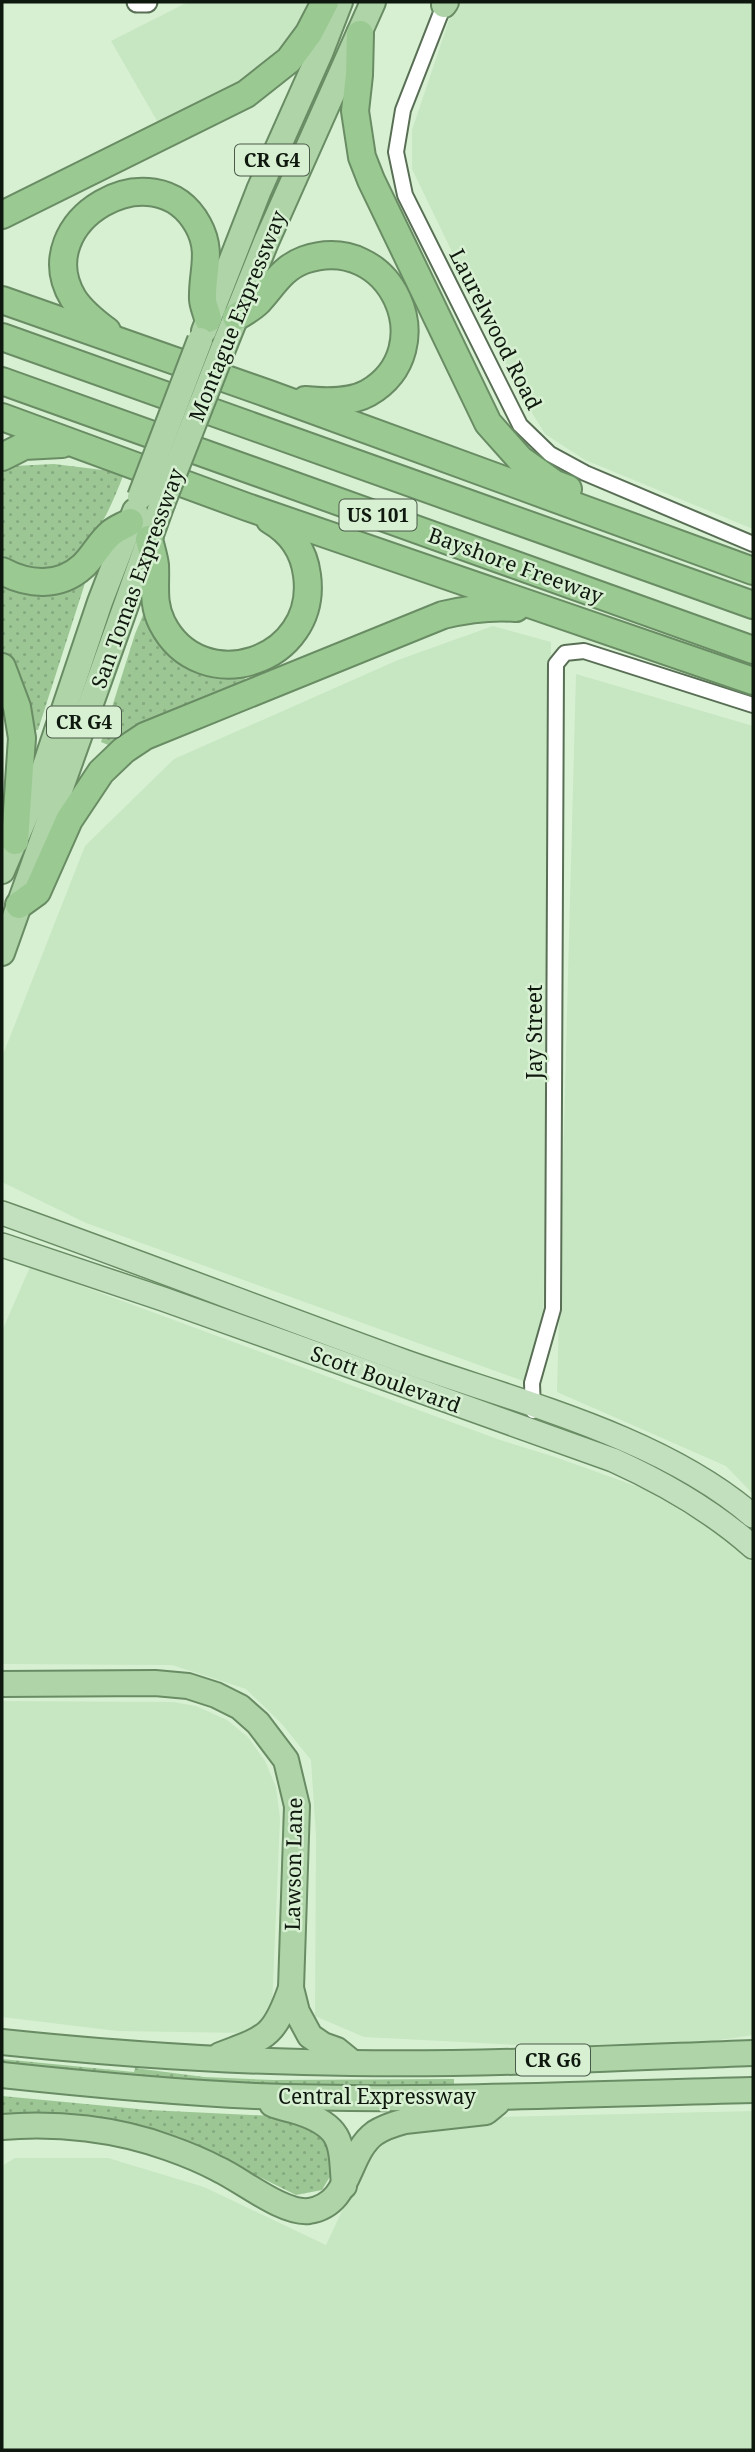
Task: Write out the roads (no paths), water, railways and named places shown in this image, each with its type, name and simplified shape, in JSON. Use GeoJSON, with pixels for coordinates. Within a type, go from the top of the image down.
{"type":"FeatureCollection","features":[{"type":"Feature","properties":{"kind":"highway"},"geometry":{"type":"LineString","coordinates":[[2,215],[246,94],[289,60],[309,33],[325,2]]}},
{"type":"Feature","properties":{"kind":"highway","name":"Montague Expressway"},"geometry":{"type":"LineString","coordinates":[[177,434],[259,190],[340,2]]}},
{"type":"Feature","properties":{"kind":"highway","name":"Montague Expressway"},"geometry":{"type":"LineString","coordinates":[[211,336],[236,317],[266,242],[373,2]]}},
{"type":"Feature","properties":{"kind":"highway"},"geometry":{"type":"LineString","coordinates":[[360,34],[355,111],[362,157],[488,424],[520,459],[555,484],[696,541],[721,557]]}},
{"type":"Feature","properties":{"kind":"highway"},"geometry":{"type":"LineString","coordinates":[[126,344],[78,306],[67,285],[65,271],[68,242],[81,218],[98,205],[120,195],[153,193],[171,199],[194,218],[204,241],[206,258],[203,299],[211,336]]}},
{"type":"Feature","properties":{"kind":"highway"},"geometry":{"type":"LineString","coordinates":[[236,317],[256,304],[282,272],[306,259],[323,256],[360,261],[384,277],[398,298],[405,328],[403,346],[397,360],[380,384],[367,394],[348,400],[327,402],[269,394]]}},
{"type":"Feature","properties":{"kind":"highway"},"geometry":{"type":"LineString","coordinates":[[2,300],[721,557],[753,571]]}},
{"type":"Feature","properties":{"kind":"highway","name":"Bayshore Freeway"},"geometry":{"type":"LineString","coordinates":[[2,337],[753,605]]}},
{"type":"Feature","properties":{"kind":"highway","name":"Bayshore Freeway"},"geometry":{"type":"LineString","coordinates":[[2,381],[753,650]]}},
{"type":"Feature","properties":{"kind":"highway"},"geometry":{"type":"LineString","coordinates":[[2,417],[247,507],[753,681]]}},
{"type":"Feature","properties":{"kind":"highway","name":"San Tomas Expressway"},"geometry":{"type":"LineString","coordinates":[[2,953],[140,531],[177,434]]}},
{"type":"Feature","properties":{"kind":"highway"},"geometry":{"type":"LineString","coordinates":[[2,457],[24,446],[78,443]]}},
{"type":"Feature","properties":{"kind":"highway"},"geometry":{"type":"LineString","coordinates":[[2,571],[30,582],[50,582],[64,578],[83,566],[111,533],[140,531],[155,565],[153,589],[157,610],[172,637],[187,650],[208,662],[234,664],[257,661],[279,649],[292,636],[307,606],[309,586],[303,558],[292,538],[278,525],[247,507]]}},
{"type":"Feature","properties":{"kind":"highway","name":"San Tomas Expressway"},"geometry":{"type":"LineString","coordinates":[[2,871],[46,766],[100,602],[140,531]]}},
{"type":"Feature","properties":{"kind":"highway"},"geometry":{"type":"LineString","coordinates":[[19,905],[37,892],[69,820],[101,772],[124,750],[145,736],[443,615],[494,606],[525,609],[573,620]]}},
{"type":"Feature","properties":{"kind":"highway"},"geometry":{"type":"LineString","coordinates":[[2,667],[17,707],[22,738],[15,841]]}},
{"type":"Feature","properties":{"kind":"highway","name":"Lawson Lane"},"geometry":{"type":"LineString","coordinates":[[2,1684],[188,1686],[216,1695],[240,1707],[258,1723],[286,1760],[297,1807],[291,1988]]}},
{"type":"Feature","properties":{"kind":"highway"},"geometry":{"type":"LineString","coordinates":[[211,2059],[266,2036],[282,2012],[291,1988]]}},
{"type":"Feature","properties":{"kind":"highway"},"geometry":{"type":"LineString","coordinates":[[291,1988],[297,2012],[310,2036],[337,2050],[353,2063]]}},
{"type":"Feature","properties":{"kind":"highway","name":"Central Expressway"},"geometry":{"type":"LineString","coordinates":[[2,2042],[211,2059],[353,2063],[753,2053]]}},
{"type":"Feature","properties":{"kind":"highway","name":"Central Expressway"},"geometry":{"type":"LineString","coordinates":[[2,2075],[115,2087],[255,2096],[504,2097],[753,2090]]}},
{"type":"Feature","properties":{"kind":"highway"},"geometry":{"type":"LineString","coordinates":[[255,2096],[320,2119],[328,2126],[340,2144],[344,2187]]}},
{"type":"Feature","properties":{"kind":"highway"},"geometry":{"type":"LineString","coordinates":[[2,2127],[61,2127],[113,2133],[168,2147],[219,2169],[285,2206],[306,2211],[330,2203],[344,2187],[360,2152],[374,2134],[393,2124],[486,2112],[504,2097]]}},
{"type":"Feature","properties":{"kind":"highway"},"geometry":{"type":"LineString","coordinates":[[2,2140],[61,2127]]}},
{"type":"Feature","properties":{"kind":"main road","name":"Scott Boulevard"},"geometry":{"type":"LineString","coordinates":[[2,1213],[219,1295],[533,1405],[640,1447],[720,1491],[753,1516]]}},
{"type":"Feature","properties":{"kind":"main road","name":"Scott Boulevard"},"geometry":{"type":"LineString","coordinates":[[2,1245],[163,1299],[613,1460],[655,1479],[697,1504],[753,1547]]}},
{"type":"Feature","properties":{"kind":"street"},"geometry":{"type":"LineString","coordinates":[[137,2],[147,2]]}},
{"type":"Feature","properties":{"kind":"street","name":"Laurelwood Road"},"geometry":{"type":"LineString","coordinates":[[444,3],[403,110],[396,152],[405,195],[520,425],[550,454],[585,473],[753,544]]}},
{"type":"Feature","properties":{"kind":"street","name":"Jay Street"},"geometry":{"type":"LineString","coordinates":[[532,1431],[532,1383],[553,1309],[556,664],[565,653],[584,651],[753,705]]}}]}
